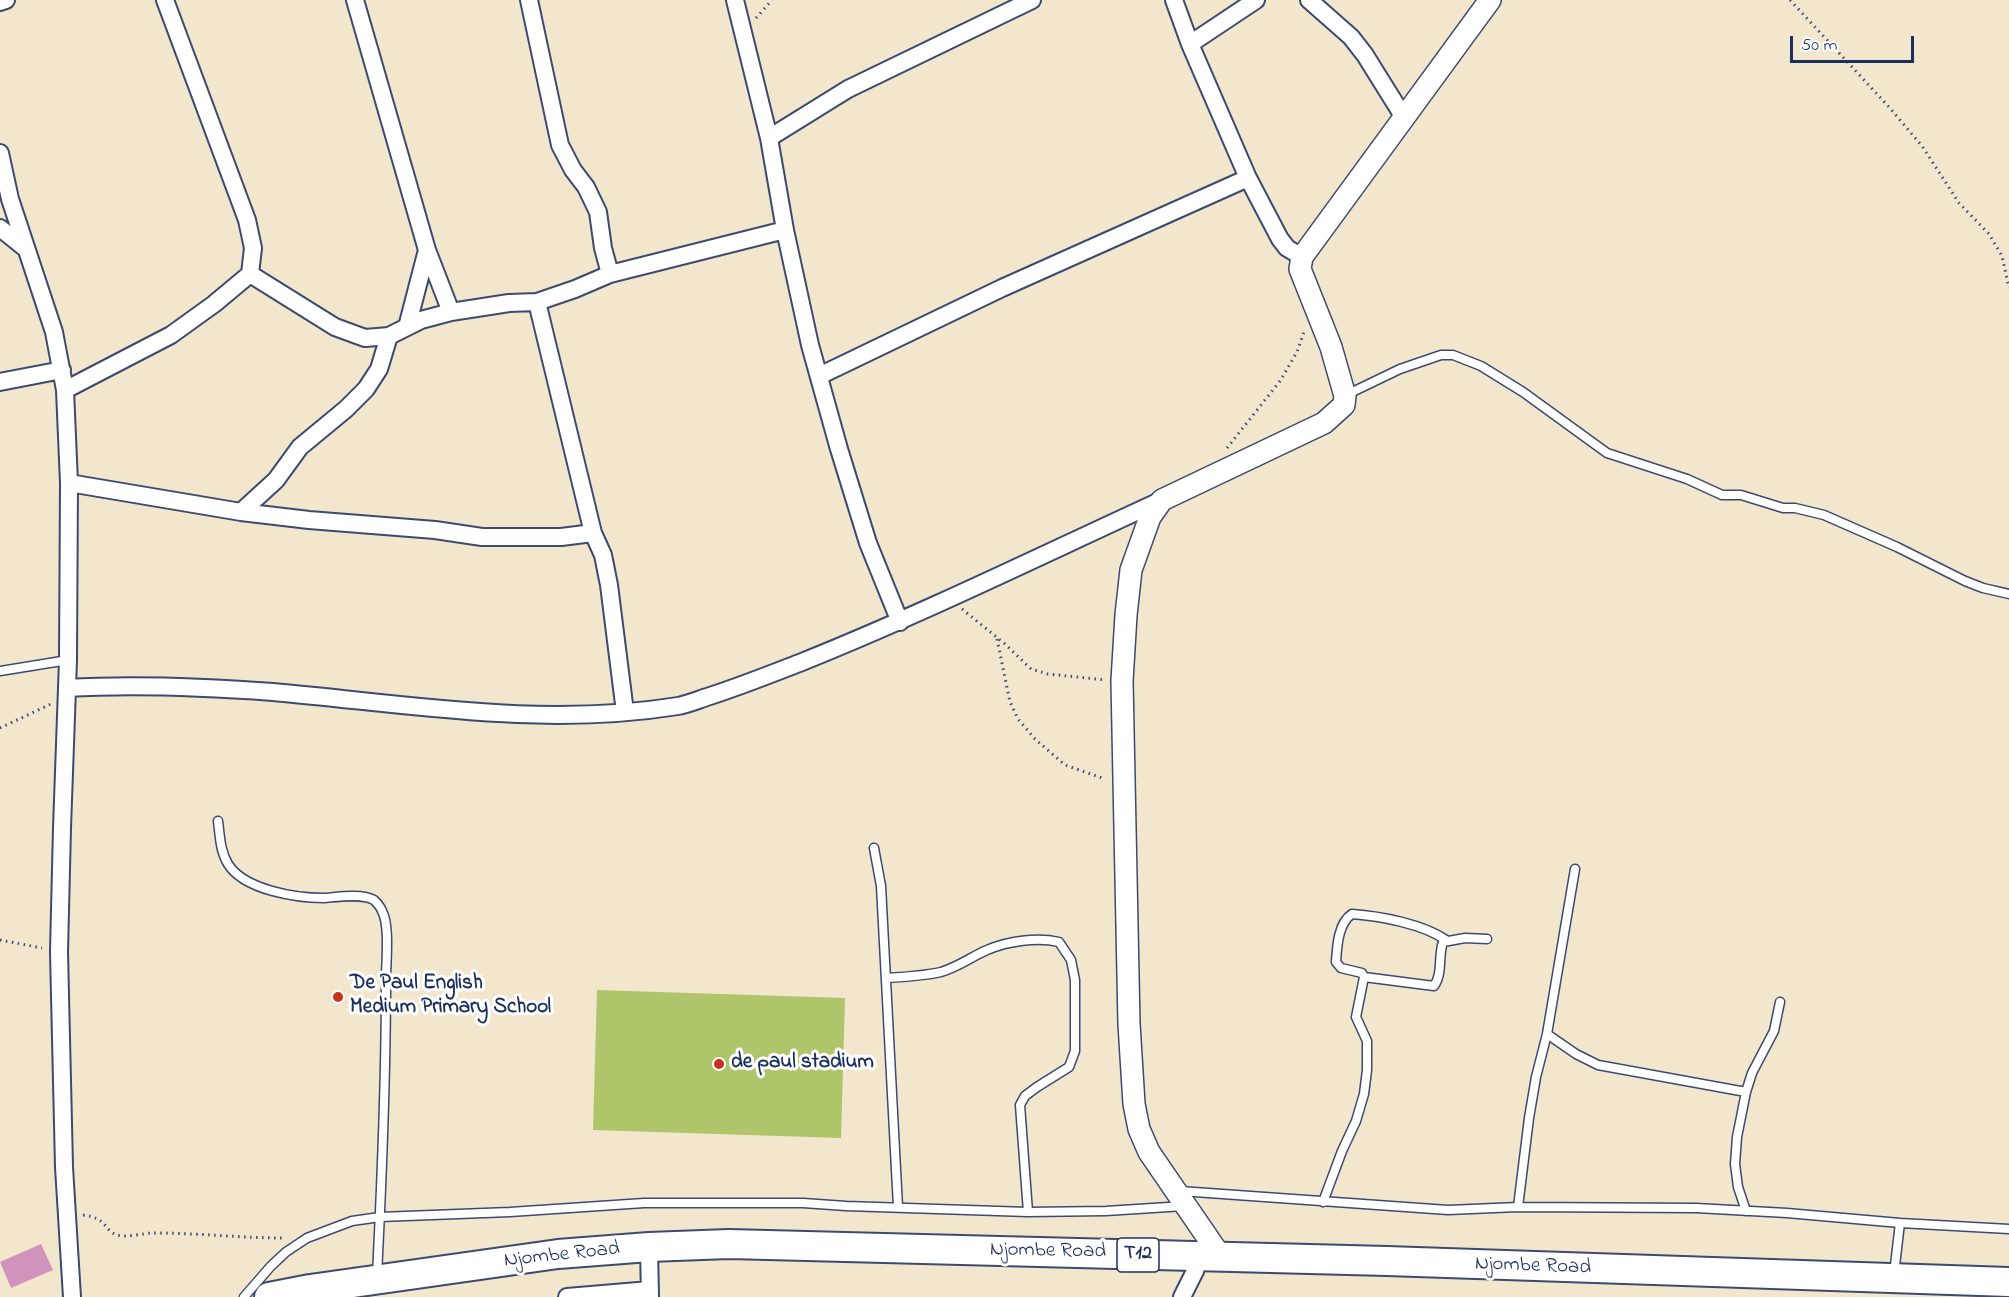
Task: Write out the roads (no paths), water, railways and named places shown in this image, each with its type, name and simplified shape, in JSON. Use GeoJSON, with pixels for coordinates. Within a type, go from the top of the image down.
{"type":"FeatureCollection","features":[{"type":"Feature","properties":{"kind":"highway","name":"Njombe Road"},"geometry":{"type":"LineString","coordinates":[[269,1297],[377,1279],[558,1254],[649,1247],[729,1245],[1210,1256],[1886,1285],[2009,1282]]}},
{"type":"Feature","properties":{"kind":"street"},"geometry":{"type":"LineString","coordinates":[[0,2],[6,0]]}},
{"type":"Feature","properties":{"kind":"street"},"geometry":{"type":"LineString","coordinates":[[65,390],[171,335],[250,274],[253,248],[247,220],[165,0]]}},
{"type":"Feature","properties":{"kind":"street"},"geometry":{"type":"LineString","coordinates":[[356,0],[427,250],[451,312]]}},
{"type":"Feature","properties":{"kind":"street"},"geometry":{"type":"LineString","coordinates":[[529,0],[552,117],[560,145],[573,170],[586,187],[598,212],[603,248],[610,274]]}},
{"type":"Feature","properties":{"kind":"street"},"geometry":{"type":"LineString","coordinates":[[735,0],[769,138],[785,230],[819,376],[868,543],[900,622]]}},
{"type":"Feature","properties":{"kind":"street"},"geometry":{"type":"LineString","coordinates":[[769,138],[848,89],[1032,0]]}},
{"type":"Feature","properties":{"kind":"street"},"geometry":{"type":"LineString","coordinates":[[1174,0],[1190,44],[1248,178],[1280,239],[1287,248],[1302,257]]}},
{"type":"Feature","properties":{"kind":"street"},"geometry":{"type":"LineString","coordinates":[[1190,44],[1256,0]]}},
{"type":"Feature","properties":{"kind":"street"},"geometry":{"type":"LineString","coordinates":[[1309,0],[1351,37],[1404,116]]}},
{"type":"Feature","properties":{"kind":"street"},"geometry":{"type":"LineString","coordinates":[[67,693],[146,685],[221,688],[443,711],[553,716],[625,712],[681,705],[900,622],[1324,423],[1344,405],[1346,396],[1331,347],[1300,269],[1302,257],[1490,0]]}},
{"type":"Feature","properties":{"kind":"street"},"geometry":{"type":"LineString","coordinates":[[0,153],[10,199],[51,322],[65,390],[69,483],[68,660],[59,952],[64,1167],[72,1297]]}},
{"type":"Feature","properties":{"kind":"street"},"geometry":{"type":"LineString","coordinates":[[819,376],[1002,288],[1248,178]]}},
{"type":"Feature","properties":{"kind":"street"},"geometry":{"type":"LineString","coordinates":[[0,228],[25,248]]}},
{"type":"Feature","properties":{"kind":"street"},"geometry":{"type":"LineString","coordinates":[[250,274],[335,327],[365,338],[389,336],[421,320],[451,312],[509,303],[537,302],[610,274],[785,230]]}},
{"type":"Feature","properties":{"kind":"street"},"geometry":{"type":"LineString","coordinates":[[407,327],[427,250]]}},
{"type":"Feature","properties":{"kind":"street"},"geometry":{"type":"LineString","coordinates":[[537,302],[592,533],[603,555],[625,712]]}},
{"type":"Feature","properties":{"kind":"street"},"geometry":{"type":"LineString","coordinates":[[241,512],[276,480],[300,447],[346,409],[366,389],[379,369],[389,336]]}},
{"type":"Feature","properties":{"kind":"street"},"geometry":{"type":"LineString","coordinates":[[0,382],[62,370]]}},
{"type":"Feature","properties":{"kind":"street"},"geometry":{"type":"LineString","coordinates":[[69,483],[241,512],[435,530],[482,537],[561,537],[592,533]]}},
{"type":"Feature","properties":{"kind":"street"},"geometry":{"type":"LineString","coordinates":[[1162,501],[1150,516],[1131,570],[1126,615],[1122,681],[1129,1024],[1138,1130],[1149,1152],[1181,1198],[1210,1256],[1195,1271],[1182,1297]]}},
{"type":"Feature","properties":{"kind":"street"},"geometry":{"type":"LineString","coordinates":[[567,1297],[650,1293],[649,1247]]}},
{"type":"Feature","properties":{"kind":"lane"},"geometry":{"type":"LineString","coordinates":[[1346,396],[1400,369],[1441,355],[1453,355],[1481,366],[1523,392],[1607,453],[1687,479],[1722,495],[1742,495],[1783,508],[1795,508],[1824,515],[1897,547],[1965,581],[2009,594]]}},
{"type":"Feature","properties":{"kind":"lane"},"geometry":{"type":"LineString","coordinates":[[0,671],[68,660]]}},
{"type":"Feature","properties":{"kind":"lane"},"geometry":{"type":"LineString","coordinates":[[218,820],[222,850],[229,867],[245,880],[268,890],[293,895],[321,898],[357,896],[374,900],[383,913],[386,929],[386,999],[377,1279]]}},
{"type":"Feature","properties":{"kind":"lane"},"geometry":{"type":"LineString","coordinates":[[874,848],[881,886],[898,1207]]}},
{"type":"Feature","properties":{"kind":"lane"},"geometry":{"type":"LineString","coordinates":[[1518,1207],[1529,1118],[1547,1034],[1575,869]]}},
{"type":"Feature","properties":{"kind":"lane"},"geometry":{"type":"LineString","coordinates":[[1446,940],[1442,944],[1439,974],[1437,984],[1434,986],[1364,976],[1362,973],[1341,968],[1336,962],[1341,931],[1347,917],[1352,914],[1378,917],[1431,932],[1446,940],[1486,939]]}},
{"type":"Feature","properties":{"kind":"lane"},"geometry":{"type":"LineString","coordinates":[[885,978],[939,972],[964,964],[998,945],[1046,939],[1059,942],[1071,960],[1075,980],[1075,1052],[1069,1067],[1036,1087],[1025,1096],[1020,1105],[1028,1212]]}},
{"type":"Feature","properties":{"kind":"lane"},"geometry":{"type":"LineString","coordinates":[[1323,1202],[1356,1121],[1364,1094],[1367,1037],[1356,1017],[1364,976]]}},
{"type":"Feature","properties":{"kind":"lane"},"geometry":{"type":"LineString","coordinates":[[1746,1211],[1738,1187],[1735,1164],[1737,1137],[1752,1073],[1774,1031],[1780,1002]]}},
{"type":"Feature","properties":{"kind":"lane"},"geometry":{"type":"LineString","coordinates":[[1547,1034],[1576,1054],[1598,1065],[1746,1092]]}},
{"type":"Feature","properties":{"kind":"lane"},"geometry":{"type":"LineString","coordinates":[[244,1297],[286,1252],[307,1238],[352,1221],[380,1217],[510,1212],[644,1203],[803,1203],[1028,1212],[1106,1211],[1181,1198],[1323,1202],[1448,1210],[1518,1207],[1696,1208],[2009,1229]]}},
{"type":"Feature","properties":{"kind":"lane"},"geometry":{"type":"LineString","coordinates":[[1886,1285],[1900,1223]]}},
{"type":"Feature","properties":{"kind":"place","name":"De Paul English Medium Primary School"},"geometry":{"type":"Point","coordinates":[338,997]}},
{"type":"Feature","properties":{"kind":"place","name":"de paul stadium"},"geometry":{"type":"Point","coordinates":[719,1064]}}]}
